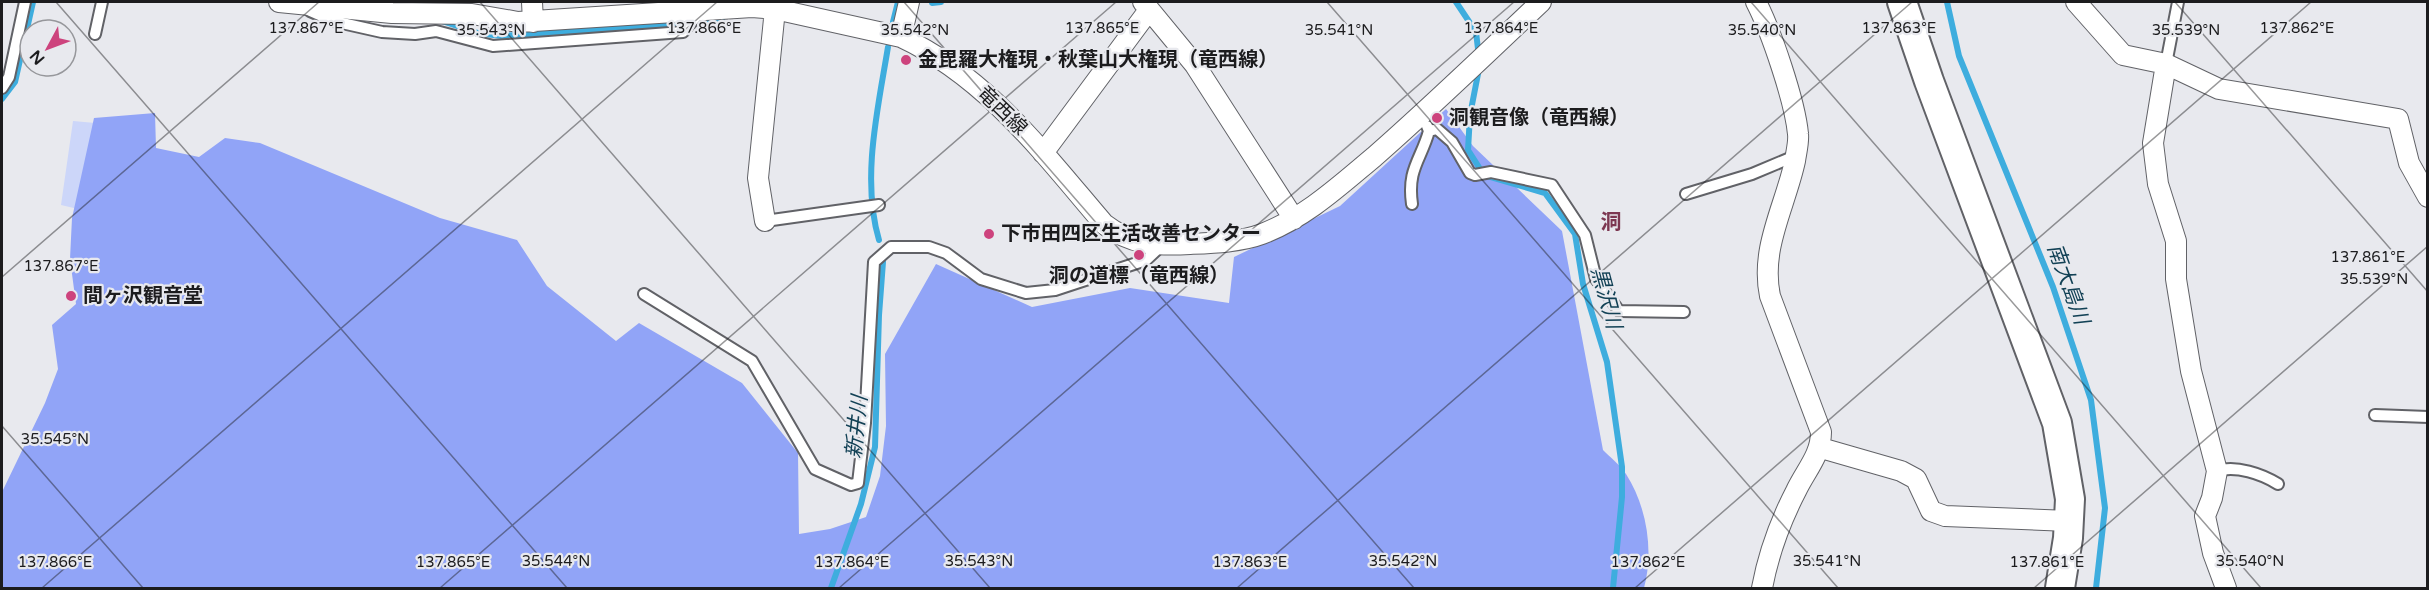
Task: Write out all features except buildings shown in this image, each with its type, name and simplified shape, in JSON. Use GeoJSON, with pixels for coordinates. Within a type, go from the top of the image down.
{"type":"FeatureCollection","features":[{"type":"Feature","properties":{"kind":"street"},"geometry":{"type":"LineString","coordinates":[[532,2],[533,22]]}},
{"type":"Feature","properties":{"kind":"street"},"geometry":{"type":"LineString","coordinates":[[901,37],[909,2]]}},
{"type":"Feature","properties":{"kind":"street","name":"竜西線"},"geometry":{"type":"LineString","coordinates":[[286,3],[414,13],[446,13],[533,22],[709,8],[776,9],[901,37],[918,45],[991,97],[1104,224],[1120,236],[1141,244],[1162,245],[1202,244],[1260,235],[1294,219],[1318,204],[1426,123],[1541,2]]}},
{"type":"Feature","properties":{"kind":"street"},"geometry":{"type":"LineString","coordinates":[[1756,2],[1791,99],[1798,135],[1795,156],[1767,252],[1766,275],[1770,296],[1821,432],[1821,448],[1796,491],[1778,535],[1762,588]]}},
{"type":"Feature","properties":{"kind":"street"},"geometry":{"type":"LineString","coordinates":[[1902,2],[1929,81],[2057,423],[2067,476],[2069,521],[2060,588]]}},
{"type":"Feature","properties":{"kind":"street"},"geometry":{"type":"LineString","coordinates":[[2076,2],[2123,55],[2166,64],[2219,89],[2398,119],[2409,163],[2427,197]]}},
{"type":"Feature","properties":{"kind":"street"},"geometry":{"type":"LineString","coordinates":[[1043,153],[1146,6],[1195,65],[1294,219]]}},
{"type":"Feature","properties":{"kind":"street"},"geometry":{"type":"LineString","coordinates":[[765,221],[758,178],[776,9]]}},
{"type":"Feature","properties":{"kind":"street"},"geometry":{"type":"LineString","coordinates":[[2166,64],[2152,143],[2158,184],[2176,241],[2176,279],[2191,371],[2217,471],[2212,498],[2205,516],[2213,553],[2226,588]]}},
{"type":"Feature","properties":{"kind":"street"},"geometry":{"type":"LineString","coordinates":[[1821,448],[1901,471],[1916,479],[1931,511],[1945,516],[2069,521]]}},
{"type":"Feature","properties":{"kind":"lane"},"geometry":{"type":"LineString","coordinates":[[2,88],[9,77],[26,2]]}},
{"type":"Feature","properties":{"kind":"lane"},"geometry":{"type":"LineString","coordinates":[[95,34],[102,2]]}},
{"type":"Feature","properties":{"kind":"lane"},"geometry":{"type":"LineString","coordinates":[[2166,64],[2178,2]]}},
{"type":"Feature","properties":{"kind":"lane"},"geometry":{"type":"LineString","coordinates":[[286,3],[333,21],[382,32],[415,34],[436,31],[493,46],[684,31],[709,8]]}},
{"type":"Feature","properties":{"kind":"lane"},"geometry":{"type":"LineString","coordinates":[[1412,204],[1412,175],[1426,123],[1446,134],[1470,173],[1475,175],[1491,172],[1552,185],[1585,235],[1596,279],[1619,311],[1684,312]]}},
{"type":"Feature","properties":{"kind":"lane"},"geometry":{"type":"LineString","coordinates":[[1686,194],[1752,174],[1795,156]]}},
{"type":"Feature","properties":{"kind":"lane"},"geometry":{"type":"LineString","coordinates":[[765,221],[874,205]]}},
{"type":"Feature","properties":{"kind":"lane"},"geometry":{"type":"LineString","coordinates":[[644,294],[752,361],[815,469],[851,485],[858,483],[865,423],[874,262],[891,247],[937,250],[981,279],[1026,293],[1055,290],[1146,260],[1162,245]]}},
{"type":"Feature","properties":{"kind":"lane"},"geometry":{"type":"LineString","coordinates":[[2375,415],[2427,417]]}},
{"type":"Feature","properties":{"kind":"lane"},"geometry":{"type":"LineString","coordinates":[[2217,471],[2226,468],[2246,472],[2268,478],[2278,484]]}},
{"type":"Feature","properties":{"kind":"shaded area"},"geometry":{"type":"Polygon","coordinates":[[[1446,109],[1473,146],[1562,231],[1603,450],[1626,474],[1644,515],[1648,559],[1644,588],[2,588],[2,492],[45,403],[58,369],[52,325],[76,304],[70,259],[72,218],[94,118],[155,113],[156,148],[199,157],[225,138],[260,143],[440,218],[517,240],[547,286],[616,341],[639,323],[742,383],[798,453],[799,534],[830,529],[866,517],[880,476],[886,426],[885,354],[936,264],[1032,307],[1130,288],[1229,303],[1234,257],[1340,206],[1446,109]]]}},
{"type":"Feature","properties":{"kind":"shaded area"},"geometry":{"type":"Polygon","coordinates":[[[73,121],[129,126],[78,209],[61,205],[73,121]]]}},
{"type":"Feature","properties":{"kind":"waterway"},"geometry":{"type":"LineString","coordinates":[[2,99],[15,82],[33,2]]}},
{"type":"Feature","properties":{"kind":"waterway","name":"新井川"},"geometry":{"type":"LineString","coordinates":[[893,22],[898,2]]}},
{"type":"Feature","properties":{"kind":"waterway"},"geometry":{"type":"LineString","coordinates":[[932,3],[941,2]]}},
{"type":"Feature","properties":{"kind":"waterway","name":"黒沢川"},"geometry":{"type":"LineString","coordinates":[[1456,2],[1476,32],[1478,49]]}},
{"type":"Feature","properties":{"kind":"waterway","name":"南大島川"},"geometry":{"type":"LineString","coordinates":[[1947,2],[1959,56],[2053,287],[2091,400],[2105,508],[2096,588]]}},
{"type":"Feature","properties":{"kind":"waterway"},"geometry":{"type":"LineString","coordinates":[[442,21],[478,33],[501,36],[722,21]]}},
{"type":"Feature","properties":{"kind":"waterway","name":"新井川"},"geometry":{"type":"LineString","coordinates":[[879,240],[871,193],[871,168],[876,119],[888,47]]}},
{"type":"Feature","properties":{"kind":"waterway","name":"黒沢川"},"geometry":{"type":"LineString","coordinates":[[1478,74],[1470,115],[1468,150],[1484,175],[1545,193],[1575,234],[1583,284],[1607,362],[1622,467],[1622,497],[1613,588]]}},
{"type":"Feature","properties":{"kind":"waterway","name":"新井川"},"geometry":{"type":"LineString","coordinates":[[831,588],[861,504],[875,447],[883,262]]}},
{"type":"Feature","properties":{"kind":"place","name":"金毘羅大権現・秋葉山大権現（竜西線）"},"geometry":{"type":"Point","coordinates":[906,60]}},
{"type":"Feature","properties":{"kind":"place","name":"洞観音像（竜西線）"},"geometry":{"type":"Point","coordinates":[1437,118]}},
{"type":"Feature","properties":{"kind":"place","name":"下市田四区生活改善センター"},"geometry":{"type":"Point","coordinates":[989,234]}},
{"type":"Feature","properties":{"kind":"place","name":"洞の道標（竜西線）"},"geometry":{"type":"Point","coordinates":[1139,255]}},
{"type":"Feature","properties":{"kind":"place","name":"間ヶ沢観音堂"},"geometry":{"type":"Point","coordinates":[71,296]}},
{"type":"Feature","properties":{"kind":"district","name":"洞"},"geometry":{"type":"Point","coordinates":[1611,222]}}]}
